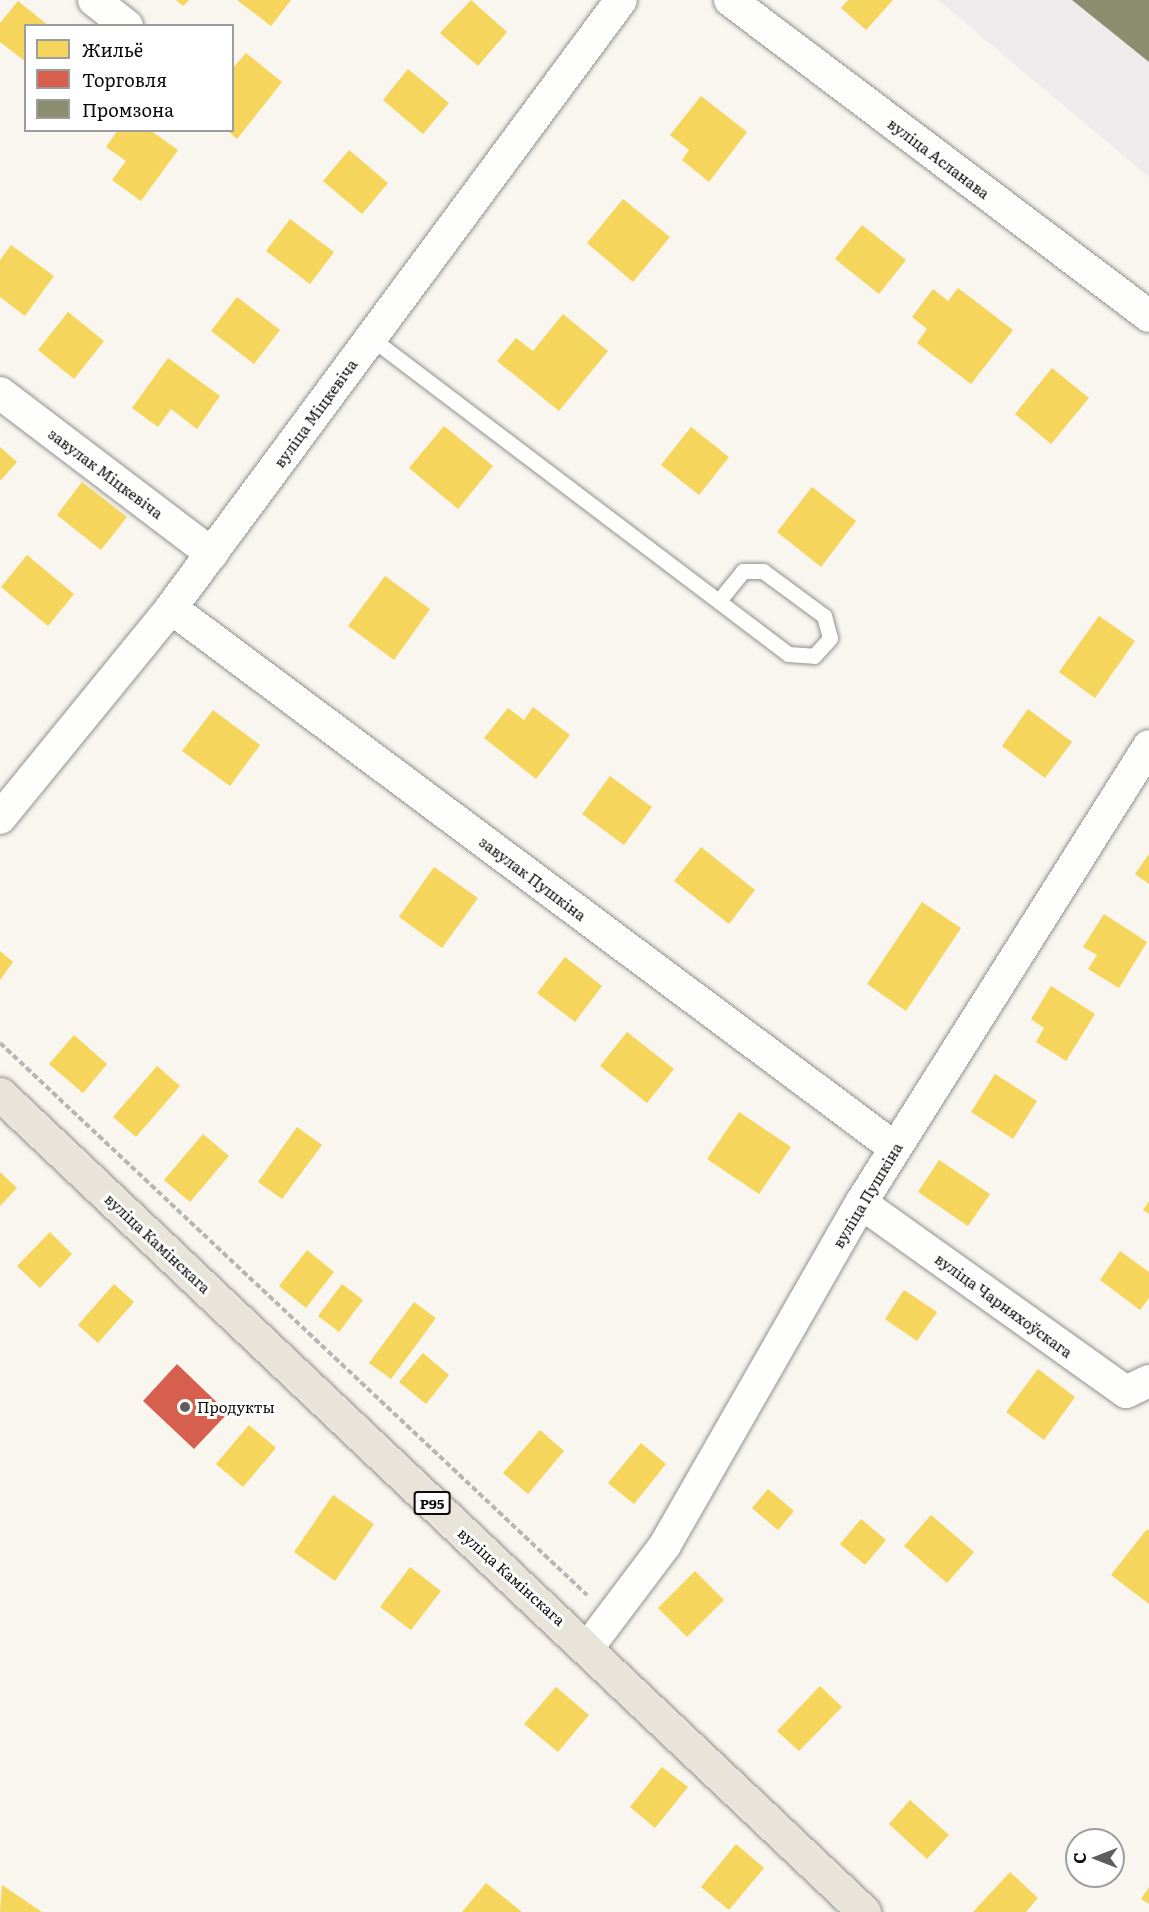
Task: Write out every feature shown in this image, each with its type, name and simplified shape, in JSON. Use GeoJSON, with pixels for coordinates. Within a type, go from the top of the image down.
{"type":"FeatureCollection","features":[{"type":"Feature","properties":{"kind":"main road","name":"вуліца Камінскага"},"geometry":{"type":"LineString","coordinates":[[0,1094],[589,1646],[864,1912]]}},
{"type":"Feature","properties":{"kind":"street"},"geometry":{"type":"LineString","coordinates":[[94,0],[124,24]]}},
{"type":"Feature","properties":{"kind":"street","name":"вуліца Міцкевіча"},"geometry":{"type":"LineString","coordinates":[[0,818],[171,608],[212,554],[621,0]]}},
{"type":"Feature","properties":{"kind":"street","name":"вуліца Асланава"},"geometry":{"type":"LineString","coordinates":[[730,0],[1149,316]]}},
{"type":"Feature","properties":{"kind":"street","name":"завулак Міцкевіча"},"geometry":{"type":"LineString","coordinates":[[0,393],[212,554]]}},
{"type":"Feature","properties":{"kind":"street","name":"завулак Пушкіна"},"geometry":{"type":"LineString","coordinates":[[171,608],[895,1148]]}},
{"type":"Feature","properties":{"kind":"street","name":"вуліца Пушкіна"},"geometry":{"type":"LineString","coordinates":[[589,1646],[665,1545],[861,1203],[1149,746]]}},
{"type":"Feature","properties":{"kind":"street","name":"вуліца Чарняхоўскага"},"geometry":{"type":"LineString","coordinates":[[861,1203],[1126,1392],[1149,1381]]}},
{"type":"Feature","properties":{"kind":"lane"},"geometry":{"type":"LineString","coordinates":[[371,338],[719,601],[797,657],[822,651],[830,638],[824,616],[763,572],[743,571],[719,601]]}},
{"type":"Feature","properties":{"kind":"path"},"geometry":{"type":"LineString","coordinates":[[0,1043],[610,1616]]}},
{"type":"Feature","properties":{"kind":"shaded area"},"geometry":{"type":"Polygon","coordinates":[[[938,0],[1149,0],[1149,177],[938,0]]]}},
{"type":"Feature","properties":{"kind":"building: Жильё"},"geometry":{"type":"Polygon","coordinates":[[[176,0],[189,0],[183,6],[176,0]]]}},
{"type":"Feature","properties":{"kind":"building: Жильё"},"geometry":{"type":"Polygon","coordinates":[[[237,0],[291,0],[271,26],[237,0]]]}},
{"type":"Feature","properties":{"kind":"building: Жильё"},"geometry":{"type":"Polygon","coordinates":[[[471,0],[507,32],[478,66],[440,33],[471,0]]]}},
{"type":"Feature","properties":{"kind":"building: Жильё"},"geometry":{"type":"Polygon","coordinates":[[[848,0],[893,0],[866,30],[841,8],[848,0]]]}},
{"type":"Feature","properties":{"kind":"building: Жильё"},"geometry":{"type":"Polygon","coordinates":[[[18,1],[47,24],[24,24],[24,60],[0,42],[0,23],[18,1]]]}},
{"type":"Feature","properties":{"kind":"building: Жильё"},"geometry":{"type":"Polygon","coordinates":[[[246,53],[282,82],[237,139],[229,132],[234,132],[234,67],[246,53]]]}},
{"type":"Feature","properties":{"kind":"building: Жильё"},"geometry":{"type":"Polygon","coordinates":[[[408,69],[449,103],[423,134],[383,100],[408,69]]]}},
{"type":"Feature","properties":{"kind":"building: Жильё"},"geometry":{"type":"Polygon","coordinates":[[[701,96],[747,132],[709,182],[682,160],[689,150],[670,135],[701,96]]]}},
{"type":"Feature","properties":{"kind":"building: Жильё"},"geometry":{"type":"Polygon","coordinates":[[[117,132],[153,132],[178,150],[141,201],[112,180],[126,161],[106,147],[117,132]]]}},
{"type":"Feature","properties":{"kind":"building: Жильё"},"geometry":{"type":"Polygon","coordinates":[[[349,150],[388,183],[362,214],[323,181],[349,150]]]}},
{"type":"Feature","properties":{"kind":"building: Жильё"},"geometry":{"type":"Polygon","coordinates":[[[623,199],[670,237],[633,282],[587,243],[623,199]]]}},
{"type":"Feature","properties":{"kind":"building: Жильё"},"geometry":{"type":"Polygon","coordinates":[[[290,219],[334,252],[310,284],[266,251],[290,219]]]}},
{"type":"Feature","properties":{"kind":"building: Жильё"},"geometry":{"type":"Polygon","coordinates":[[[862,225],[906,260],[879,294],[835,259],[862,225]]]}},
{"type":"Feature","properties":{"kind":"building: Жильё"},"geometry":{"type":"Polygon","coordinates":[[[11,245],[54,276],[25,316],[0,297],[0,260],[11,245]]]}},
{"type":"Feature","properties":{"kind":"building: Жильё"},"geometry":{"type":"Polygon","coordinates":[[[958,288],[1013,330],[971,384],[917,343],[927,329],[912,317],[933,289],[948,301],[958,288]]]}},
{"type":"Feature","properties":{"kind":"building: Жильё"},"geometry":{"type":"Polygon","coordinates":[[[237,297],[280,330],[254,364],[211,331],[237,297]]]}},
{"type":"Feature","properties":{"kind":"building: Жильё"},"geometry":{"type":"Polygon","coordinates":[[[68,312],[104,341],[74,379],[38,350],[68,312]]]}},
{"type":"Feature","properties":{"kind":"building: Жильё"},"geometry":{"type":"Polygon","coordinates":[[[563,314],[608,351],[559,411],[497,361],[516,338],[533,351],[563,314]]]}},
{"type":"Feature","properties":{"kind":"building: Жильё"},"geometry":{"type":"Polygon","coordinates":[[[168,358],[220,396],[197,429],[171,409],[158,427],[132,408],[168,358]]]}},
{"type":"Feature","properties":{"kind":"building: Жильё"},"geometry":{"type":"Polygon","coordinates":[[[1052,368],[1089,398],[1051,444],[1015,414],[1052,368]]]}},
{"type":"Feature","properties":{"kind":"building: Жильё"},"geometry":{"type":"Polygon","coordinates":[[[444,426],[493,466],[458,509],[409,468],[444,426]]]}},
{"type":"Feature","properties":{"kind":"building: Жильё"},"geometry":{"type":"Polygon","coordinates":[[[691,427],[729,457],[699,495],[661,465],[691,427]]]}},
{"type":"Feature","properties":{"kind":"building: Жильё"},"geometry":{"type":"Polygon","coordinates":[[[0,447],[17,462],[0,481],[0,447]]]}},
{"type":"Feature","properties":{"kind":"building: Жильё"},"geometry":{"type":"Polygon","coordinates":[[[82,482],[127,517],[101,550],[57,515],[82,482]]]}},
{"type":"Feature","properties":{"kind":"building: Жильё"},"geometry":{"type":"Polygon","coordinates":[[[812,487],[856,521],[821,567],[777,532],[812,487]]]}},
{"type":"Feature","properties":{"kind":"building: Жильё"},"geometry":{"type":"Polygon","coordinates":[[[27,555],[74,594],[48,626],[1,587],[27,555]]]}},
{"type":"Feature","properties":{"kind":"building: Жильё"},"geometry":{"type":"Polygon","coordinates":[[[385,576],[430,609],[394,660],[348,626],[385,576]]]}},
{"type":"Feature","properties":{"kind":"building: Жильё"},"geometry":{"type":"Polygon","coordinates":[[[1099,616],[1135,641],[1095,698],[1059,672],[1099,616]]]}},
{"type":"Feature","properties":{"kind":"building: Жильё"},"geometry":{"type":"Polygon","coordinates":[[[533,707],[570,735],[536,779],[484,738],[508,708],[524,720],[533,707]]]}},
{"type":"Feature","properties":{"kind":"building: Жильё"},"geometry":{"type":"Polygon","coordinates":[[[1028,709],[1072,742],[1045,778],[1002,746],[1028,709]]]}},
{"type":"Feature","properties":{"kind":"building: Жильё"},"geometry":{"type":"Polygon","coordinates":[[[213,710],[260,745],[230,786],[182,751],[213,710]]]}},
{"type":"Feature","properties":{"kind":"building: Жильё"},"geometry":{"type":"Polygon","coordinates":[[[610,776],[652,807],[624,845],[582,814],[610,776]]]}},
{"type":"Feature","properties":{"kind":"building: Жильё"},"geometry":{"type":"Polygon","coordinates":[[[701,847],[755,890],[729,924],[674,881],[701,847]]]}},
{"type":"Feature","properties":{"kind":"building: Жильё"},"geometry":{"type":"Polygon","coordinates":[[[1149,854],[1149,884],[1135,874],[1149,854]]]}},
{"type":"Feature","properties":{"kind":"building: Жильё"},"geometry":{"type":"Polygon","coordinates":[[[434,867],[478,898],[442,948],[399,917],[434,867]]]}},
{"type":"Feature","properties":{"kind":"building: Жильё"},"geometry":{"type":"Polygon","coordinates":[[[922,902],[961,928],[906,1011],[867,984],[922,902]]]}},
{"type":"Feature","properties":{"kind":"building: Жильё"},"geometry":{"type":"Polygon","coordinates":[[[1104,914],[1147,942],[1119,988],[1088,969],[1097,955],[1083,947],[1104,914]]]}},
{"type":"Feature","properties":{"kind":"building: Жильё"},"geometry":{"type":"Polygon","coordinates":[[[0,951],[13,962],[0,980],[0,951]]]}},
{"type":"Feature","properties":{"kind":"building: Жильё"},"geometry":{"type":"Polygon","coordinates":[[[565,957],[602,986],[575,1022],[537,993],[565,957]]]}},
{"type":"Feature","properties":{"kind":"building: Жильё"},"geometry":{"type":"Polygon","coordinates":[[[1051,986],[1095,1014],[1066,1061],[1036,1042],[1044,1028],[1031,1019],[1051,986]]]}},
{"type":"Feature","properties":{"kind":"building: Жильё"},"geometry":{"type":"Polygon","coordinates":[[[627,1032],[674,1069],[647,1103],[600,1066],[627,1032]]]}},
{"type":"Feature","properties":{"kind":"building: Жильё"},"geometry":{"type":"Polygon","coordinates":[[[74,1035],[107,1064],[83,1093],[49,1064],[74,1035]]]}},
{"type":"Feature","properties":{"kind":"building: Жильё"},"geometry":{"type":"Polygon","coordinates":[[[157,1066],[180,1086],[136,1137],[113,1117],[157,1066]]]}},
{"type":"Feature","properties":{"kind":"building: Жильё"},"geometry":{"type":"Polygon","coordinates":[[[995,1074],[1037,1101],[1013,1139],[971,1112],[995,1074]]]}},
{"type":"Feature","properties":{"kind":"building: Жильё"},"geometry":{"type":"Polygon","coordinates":[[[739,1112],[791,1147],[759,1194],[707,1159],[739,1112]]]}},
{"type":"Feature","properties":{"kind":"building: Жильё"},"geometry":{"type":"Polygon","coordinates":[[[297,1127],[322,1145],[282,1199],[258,1182],[297,1127]]]}},
{"type":"Feature","properties":{"kind":"building: Жильё"},"geometry":{"type":"Polygon","coordinates":[[[203,1134],[229,1156],[190,1202],[164,1180],[203,1134]]]}},
{"type":"Feature","properties":{"kind":"building: Жильё"},"geometry":{"type":"Polygon","coordinates":[[[939,1160],[990,1194],[968,1226],[918,1192],[939,1160]]]}},
{"type":"Feature","properties":{"kind":"building: Жильё"},"geometry":{"type":"Polygon","coordinates":[[[0,1172],[17,1188],[0,1206],[0,1172]]]}},
{"type":"Feature","properties":{"kind":"building: Жильё"},"geometry":{"type":"Polygon","coordinates":[[[1149,1201],[1149,1214],[1143,1210],[1149,1201]]]}},
{"type":"Feature","properties":{"kind":"building: Жильё"},"geometry":{"type":"Polygon","coordinates":[[[50,1232],[72,1254],[40,1288],[17,1266],[50,1232]]]}},
{"type":"Feature","properties":{"kind":"building: Жильё"},"geometry":{"type":"Polygon","coordinates":[[[307,1250],[334,1272],[306,1308],[279,1286],[307,1250]]]}},
{"type":"Feature","properties":{"kind":"building: Жильё"},"geometry":{"type":"Polygon","coordinates":[[[1120,1251],[1149,1272],[1149,1298],[1140,1310],[1100,1280],[1120,1251]]]}},
{"type":"Feature","properties":{"kind":"building: Жильё"},"geometry":{"type":"Polygon","coordinates":[[[114,1284],[134,1302],[98,1343],[78,1325],[114,1284]]]}},
{"type":"Feature","properties":{"kind":"building: Жильё"},"geometry":{"type":"Polygon","coordinates":[[[342,1284],[363,1300],[339,1332],[318,1316],[342,1284]]]}},
{"type":"Feature","properties":{"kind":"building: Жильё"},"geometry":{"type":"Polygon","coordinates":[[[904,1290],[937,1312],[917,1341],[885,1319],[904,1290]]]}},
{"type":"Feature","properties":{"kind":"building: Жильё"},"geometry":{"type":"Polygon","coordinates":[[[414,1302],[436,1318],[391,1379],[369,1363],[414,1302]]]}},
{"type":"Feature","properties":{"kind":"building: Жильё"},"geometry":{"type":"Polygon","coordinates":[[[423,1353],[449,1375],[426,1404],[399,1382],[423,1353]]]}},
{"type":"Feature","properties":{"kind":"building: Жильё"},"geometry":{"type":"Polygon","coordinates":[[[1038,1369],[1075,1397],[1044,1440],[1006,1412],[1038,1369]]]}},
{"type":"Feature","properties":{"kind":"building: Жильё"},"geometry":{"type":"Polygon","coordinates":[[[249,1425],[276,1448],[243,1487],[216,1464],[249,1425]]]}},
{"type":"Feature","properties":{"kind":"building: Жильё"},"geometry":{"type":"Polygon","coordinates":[[[540,1430],[564,1451],[528,1494],[503,1473],[540,1430]]]}},
{"type":"Feature","properties":{"kind":"building: Жильё"},"geometry":{"type":"Polygon","coordinates":[[[641,1443],[666,1464],[634,1504],[608,1483],[641,1443]]]}},
{"type":"Feature","properties":{"kind":"building: Жильё"},"geometry":{"type":"Polygon","coordinates":[[[768,1489],[794,1511],[778,1530],[752,1508],[768,1489]]]}},
{"type":"Feature","properties":{"kind":"building: Жильё"},"geometry":{"type":"Polygon","coordinates":[[[333,1495],[374,1524],[335,1581],[294,1552],[333,1495]]]}},
{"type":"Feature","properties":{"kind":"building: Жильё"},"geometry":{"type":"Polygon","coordinates":[[[931,1515],[974,1552],[947,1583],[904,1546],[931,1515]]]}},
{"type":"Feature","properties":{"kind":"building: Жильё"},"geometry":{"type":"Polygon","coordinates":[[[861,1519],[886,1540],[865,1565],[840,1544],[861,1519]]]}},
{"type":"Feature","properties":{"kind":"building: Жильё"},"geometry":{"type":"Polygon","coordinates":[[[1147,1529],[1149,1531],[1149,1604],[1111,1575],[1147,1529]]]}},
{"type":"Feature","properties":{"kind":"building: Жильё"},"geometry":{"type":"Polygon","coordinates":[[[410,1567],[441,1591],[411,1630],[380,1607],[410,1567]]]}},
{"type":"Feature","properties":{"kind":"building: Жильё"},"geometry":{"type":"Polygon","coordinates":[[[695,1571],[724,1600],[687,1637],[658,1608],[695,1571]]]}},
{"type":"Feature","properties":{"kind":"building: Жильё"},"geometry":{"type":"Polygon","coordinates":[[[820,1686],[842,1707],[799,1751],[777,1731],[820,1686]]]}},
{"type":"Feature","properties":{"kind":"building: Жильё"},"geometry":{"type":"Polygon","coordinates":[[[556,1687],[589,1715],[558,1752],[524,1724],[556,1687]]]}},
{"type":"Feature","properties":{"kind":"building: Жильё"},"geometry":{"type":"Polygon","coordinates":[[[662,1767],[688,1787],[655,1828],[630,1807],[662,1767]]]}},
{"type":"Feature","properties":{"kind":"building: Жильё"},"geometry":{"type":"Polygon","coordinates":[[[910,1800],[949,1835],[927,1859],[889,1824],[910,1800]]]}},
{"type":"Feature","properties":{"kind":"building: Жильё"},"geometry":{"type":"Polygon","coordinates":[[[736,1844],[764,1868],[729,1910],[701,1887],[736,1844]]]}},
{"type":"Feature","properties":{"kind":"building: Жильё"},"geometry":{"type":"Polygon","coordinates":[[[1010,1872],[1038,1898],[1026,1912],[973,1912],[1010,1872]]]}},
{"type":"Feature","properties":{"kind":"building: Жильё"},"geometry":{"type":"Polygon","coordinates":[[[486,1883],[522,1912],[462,1912],[486,1883]]]}},
{"type":"Feature","properties":{"kind":"building: Жильё"},"geometry":{"type":"Polygon","coordinates":[[[2,1885],[42,1912],[0,1912],[2,1885]]]}},
{"type":"Feature","properties":{"kind":"building: Жильё"},"geometry":{"type":"Polygon","coordinates":[[[1149,1887],[1149,1904],[1141,1899],[1149,1887]]]}},
{"type":"Feature","properties":{"kind":"building: Торговля","name":"Продукты"},"geometry":{"type":"Polygon","coordinates":[[[177,1364],[228,1413],[194,1449],[143,1401],[177,1364]]]}},
{"type":"Feature","properties":{"kind":"building: Промзона"},"geometry":{"type":"Polygon","coordinates":[[[1072,0],[1149,0],[1149,62],[1072,0]]]}},
{"type":"Feature","properties":{"kind":"place","name":"Продукты"},"geometry":{"type":"Point","coordinates":[185,1407]}}]}
